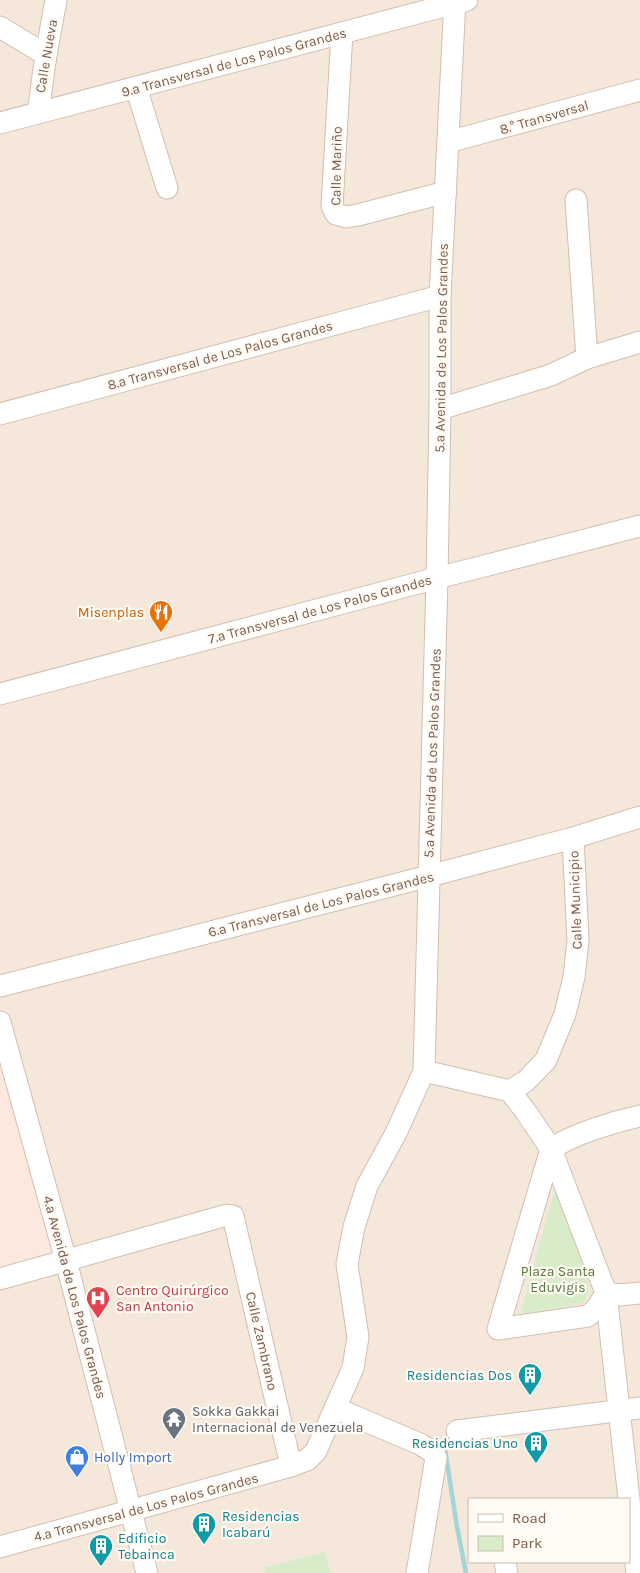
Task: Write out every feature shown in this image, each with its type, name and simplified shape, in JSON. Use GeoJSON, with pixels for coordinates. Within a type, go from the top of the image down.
{"type":"FeatureCollection","features":[{"type":"Feature","properties":{"kind":"street","name":"Calle Nueva"},"geometry":{"type":"LineString","coordinates":[[38,113],[56,0]]}},
{"type":"Feature","properties":{"kind":"street","name":"9.ª Transversal de Los Palos Grandes"},"geometry":{"type":"LineString","coordinates":[[0,123],[459,1]]}},
{"type":"Feature","properties":{"kind":"street","name":"5.ª Avenida de Los Palos Grandes"},"geometry":{"type":"LineString","coordinates":[[292,1466],[307,1460],[316,1451],[353,1368],[358,1337],[347,1264],[354,1227],[367,1186],[396,1133],[424,1071],[437,578],[440,296],[448,142],[459,1]]}},
{"type":"Feature","properties":{"kind":"street"},"geometry":{"type":"LineString","coordinates":[[0,27],[46,55]]}},
{"type":"Feature","properties":{"kind":"street","name":"Calle Mariño"},"geometry":{"type":"LineString","coordinates":[[342,33],[332,206],[336,214],[346,217],[358,215],[446,192]]}},
{"type":"Feature","properties":{"kind":"street"},"geometry":{"type":"LineString","coordinates":[[136,87],[167,188]]}},
{"type":"Feature","properties":{"kind":"street","name":"8.° Transversal"},"geometry":{"type":"LineString","coordinates":[[448,142],[640,90]]}},
{"type":"Feature","properties":{"kind":"street"},"geometry":{"type":"LineString","coordinates":[[576,200],[587,358]]}},
{"type":"Feature","properties":{"kind":"street","name":"8.ª Transversal de Los Palos Grandes"},"geometry":{"type":"LineString","coordinates":[[0,414],[440,296]]}},
{"type":"Feature","properties":{"kind":"street"},"geometry":{"type":"LineString","coordinates":[[440,410],[551,375],[587,358],[640,342]]}},
{"type":"Feature","properties":{"kind":"street","name":"7.ª Transversal de Los Palos Grandes"},"geometry":{"type":"LineString","coordinates":[[0,694],[640,526]]}},
{"type":"Feature","properties":{"kind":"street","name":"6.ª Transversal de Los Palos Grandes"},"geometry":{"type":"LineString","coordinates":[[0,986],[573,838],[640,817]]}},
{"type":"Feature","properties":{"kind":"street","name":"Calle Municipio"},"geometry":{"type":"LineString","coordinates":[[510,1091],[526,1081],[546,1060],[567,1004],[574,976],[578,940],[573,838]]}},
{"type":"Feature","properties":{"kind":"street","name":"4.ª Avenida de Los Palos Grandes"},"geometry":{"type":"LineString","coordinates":[[0,1022],[66,1261],[146,1573]]}},
{"type":"Feature","properties":{"kind":"street"},"geometry":{"type":"LineString","coordinates":[[424,1071],[510,1091],[551,1149],[606,1292],[629,1498]]}},
{"type":"Feature","properties":{"kind":"street"},"geometry":{"type":"LineString","coordinates":[[606,1292],[597,1308],[588,1316],[498,1330],[551,1149],[563,1141],[640,1116]]}},
{"type":"Feature","properties":{"kind":"street","name":"Calle Zambrano"},"geometry":{"type":"LineString","coordinates":[[66,1261],[227,1215],[232,1216],[292,1466]]}},
{"type":"Feature","properties":{"kind":"street"},"geometry":{"type":"LineString","coordinates":[[0,1279],[66,1261]]}},
{"type":"Feature","properties":{"kind":"street"},"geometry":{"type":"LineString","coordinates":[[606,1292],[620,1295],[640,1292]]}},
{"type":"Feature","properties":{"kind":"street"},"geometry":{"type":"LineString","coordinates":[[335,1408],[420,1444],[434,1453],[436,1458],[417,1573]]}},
{"type":"Feature","properties":{"kind":"street"},"geometry":{"type":"LineString","coordinates":[[457,1431],[640,1408]]}},
{"type":"Feature","properties":{"kind":"street","name":"4.ª Transversal de Los Palos Grandes"},"geometry":{"type":"LineString","coordinates":[[0,1547],[292,1466]]}},
{"type":"Feature","properties":{"kind":"street"},"geometry":{"type":"LineString","coordinates":[[630,1509],[637,1573]]}},
{"type":"Feature","properties":{"kind":"shaded area"},"geometry":{"type":"Polygon","coordinates":[[[0,0],[640,0],[640,1573],[0,1573],[0,0]]]}},
{"type":"Feature","properties":{"kind":"shaded area"},"geometry":{"type":"Polygon","coordinates":[[[0,1017],[66,1261],[0,1279],[0,1017]]]}},
{"type":"Feature","properties":{"kind":"green space","name":"Plaza Santa Eduvigis"},"geometry":{"type":"Polygon","coordinates":[[[556,1184],[588,1281],[589,1292],[583,1303],[525,1314],[522,1312],[522,1307],[556,1184]]]}},
{"type":"Feature","properties":{"kind":"green space"},"geometry":{"type":"Polygon","coordinates":[[[325,1552],[330,1573],[265,1573],[263,1568],[325,1552]]]}},
{"type":"Feature","properties":{"kind":"waterway"},"geometry":{"type":"LineString","coordinates":[[445,1449],[466,1573]]}},
{"type":"Feature","properties":{"kind":"place","name":"Misenplas"},"geometry":{"type":"Point","coordinates":[161,633]}},
{"type":"Feature","properties":{"kind":"place","name":"Centro Quirúrgico San Antonio"},"geometry":{"type":"Point","coordinates":[98,1319]}},
{"type":"Feature","properties":{"kind":"place","name":"Residencias Dos"},"geometry":{"type":"Point","coordinates":[530,1396]}},
{"type":"Feature","properties":{"kind":"place","name":"Sokka Gakkai Internacional de Venezuela"},"geometry":{"type":"Point","coordinates":[174,1440]}},
{"type":"Feature","properties":{"kind":"place","name":"Residencias Uno"},"geometry":{"type":"Point","coordinates":[536,1464]}},
{"type":"Feature","properties":{"kind":"place","name":"Holly Import"},"geometry":{"type":"Point","coordinates":[77,1478]}},
{"type":"Feature","properties":{"kind":"place","name":"Residencias Icabarú"},"geometry":{"type":"Point","coordinates":[204,1545]}},
{"type":"Feature","properties":{"kind":"place","name":"Edificio Tebainca"},"geometry":{"type":"Point","coordinates":[101,1567]}}]}
